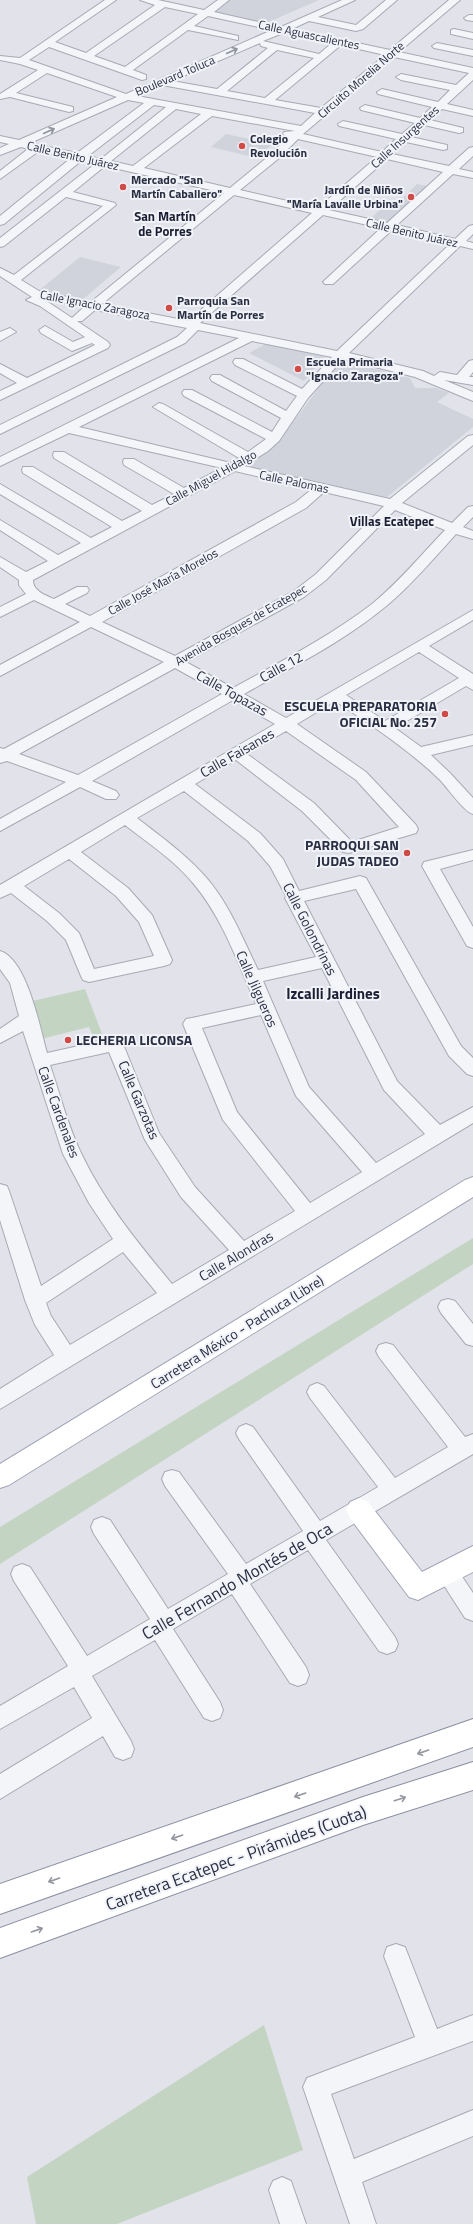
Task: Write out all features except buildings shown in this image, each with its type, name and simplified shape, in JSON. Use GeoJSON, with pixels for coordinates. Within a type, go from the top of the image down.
{"type":"FeatureCollection","features":[{"type":"Feature","properties":{"kind":"main road","name":"Carretera México - Pachuca (Libre)"},"geometry":{"type":"LineString","coordinates":[[0,1477],[473,1186]]}},
{"type":"Feature","properties":{"kind":"main road"},"geometry":{"type":"LineString","coordinates":[[358,1510],[418,1588],[473,1558]]}},
{"type":"Feature","properties":{"kind":"main road"},"geometry":{"type":"LineString","coordinates":[[0,1899],[473,1733]]}},
{"type":"Feature","properties":{"kind":"main road","name":"Carretera Ecatepec - Pirámides (Cuota)"},"geometry":{"type":"LineString","coordinates":[[0,1943],[362,1811],[473,1776]]}},
{"type":"Feature","properties":{"kind":"street"},"geometry":{"type":"LineString","coordinates":[[22,61],[111,0]]}},
{"type":"Feature","properties":{"kind":"street","name":"Calle Aguascalientes"},"geometry":{"type":"LineString","coordinates":[[145,0],[473,71]]}},
{"type":"Feature","properties":{"kind":"street"},"geometry":{"type":"LineString","coordinates":[[48,43],[126,71],[224,0]]}},
{"type":"Feature","properties":{"kind":"street","name":"Boulevard Toluca"},"geometry":{"type":"LineString","coordinates":[[0,152],[350,0]]}},
{"type":"Feature","properties":{"kind":"street"},"geometry":{"type":"LineString","coordinates":[[308,18],[356,28],[392,0]]}},
{"type":"Feature","properties":{"kind":"street","name":"Circuito Morelia Norte"},"geometry":{"type":"LineString","coordinates":[[388,53],[446,0]]}},
{"type":"Feature","properties":{"kind":"street","name":"Circuito Morelia Norte"},"geometry":{"type":"LineString","coordinates":[[78,318],[89,304],[227,191],[274,157],[295,131],[388,53],[455,0]]}},
{"type":"Feature","properties":{"kind":"street"},"geometry":{"type":"LineString","coordinates":[[87,57],[163,4]]}},
{"type":"Feature","properties":{"kind":"street","name":"Boulevard Toluca"},"geometry":{"type":"LineString","coordinates":[[221,44],[278,19]]}},
{"type":"Feature","properties":{"kind":"street"},"geometry":{"type":"LineString","coordinates":[[186,27],[242,35]]}},
{"type":"Feature","properties":{"kind":"street"},"geometry":{"type":"LineString","coordinates":[[454,32],[473,36]]}},
{"type":"Feature","properties":{"kind":"street"},"geometry":{"type":"LineString","coordinates":[[254,42],[321,57]]}},
{"type":"Feature","properties":{"kind":"street"},"geometry":{"type":"LineString","coordinates":[[267,102],[339,42]]}},
{"type":"Feature","properties":{"kind":"street"},"geometry":{"type":"LineString","coordinates":[[437,46],[473,53]]}},
{"type":"Feature","properties":{"kind":"street"},"geometry":{"type":"LineString","coordinates":[[218,93],[275,47]]}},
{"type":"Feature","properties":{"kind":"street"},"geometry":{"type":"LineString","coordinates":[[3,58],[22,61],[126,97],[210,112],[295,131],[385,156],[473,175]]}},
{"type":"Feature","properties":{"kind":"street"},"geometry":{"type":"LineString","coordinates":[[4,97],[46,69]]}},
{"type":"Feature","properties":{"kind":"street","name":"Boulevard Toluca"},"geometry":{"type":"LineString","coordinates":[[96,97],[146,76],[126,71]]}},
{"type":"Feature","properties":{"kind":"street","name":"Calle Insurgentes"},"geometry":{"type":"LineString","coordinates":[[0,430],[181,340],[194,325],[320,212],[385,156],[422,121],[460,91],[473,75]]}},
{"type":"Feature","properties":{"kind":"street"},"geometry":{"type":"LineString","coordinates":[[401,77],[460,91]]}},
{"type":"Feature","properties":{"kind":"street"},"geometry":{"type":"LineString","coordinates":[[161,82],[319,111]]}},
{"type":"Feature","properties":{"kind":"street"},"geometry":{"type":"LineString","coordinates":[[382,92],[473,113]]}},
{"type":"Feature","properties":{"kind":"street"},"geometry":{"type":"LineString","coordinates":[[4,97],[72,108],[56,115]]}},
{"type":"Feature","properties":{"kind":"street"},"geometry":{"type":"LineString","coordinates":[[0,222],[79,157],[152,102]]}},
{"type":"Feature","properties":{"kind":"street"},"geometry":{"type":"LineString","coordinates":[[0,244],[65,194],[174,106]]}},
{"type":"Feature","properties":{"kind":"street"},"geometry":{"type":"LineString","coordinates":[[364,108],[458,130]]}},
{"type":"Feature","properties":{"kind":"street"},"geometry":{"type":"LineString","coordinates":[[135,170],[210,112]]}},
{"type":"Feature","properties":{"kind":"street"},"geometry":{"type":"LineString","coordinates":[[343,124],[444,147]]}},
{"type":"Feature","properties":{"kind":"street"},"geometry":{"type":"LineString","coordinates":[[0,139],[14,133]]}},
{"type":"Feature","properties":{"kind":"street","name":"Calle Benito Juárez"},"geometry":{"type":"LineString","coordinates":[[0,139],[473,246]]}},
{"type":"Feature","properties":{"kind":"street"},"geometry":{"type":"LineString","coordinates":[[0,176],[37,147]]}},
{"type":"Feature","properties":{"kind":"street"},"geometry":{"type":"LineString","coordinates":[[329,282],[473,150]]}},
{"type":"Feature","properties":{"kind":"street"},"geometry":{"type":"LineString","coordinates":[[13,281],[111,205],[65,194]]}},
{"type":"Feature","properties":{"kind":"street","name":"Calle Miguel Hidalgo"},"geometry":{"type":"LineString","coordinates":[[26,578],[249,458],[274,438],[304,395],[340,355],[473,228]]}},
{"type":"Feature","properties":{"kind":"street","name":"Calle Ignacio Zaragoza"},"geometry":{"type":"LineString","coordinates":[[0,271],[13,281],[35,294],[340,355],[419,374],[473,397]]}},
{"type":"Feature","properties":{"kind":"street"},"geometry":{"type":"LineString","coordinates":[[0,278],[28,298],[44,304],[104,345],[0,396]]}},
{"type":"Feature","properties":{"kind":"street"},"geometry":{"type":"LineString","coordinates":[[0,327],[10,332],[0,337]]}},
{"type":"Feature","properties":{"kind":"street"},"geometry":{"type":"LineString","coordinates":[[45,330],[72,347],[94,338]]}},
{"type":"Feature","properties":{"kind":"street"},"geometry":{"type":"LineString","coordinates":[[0,462],[65,428],[251,337]]}},
{"type":"Feature","properties":{"kind":"street"},"geometry":{"type":"LineString","coordinates":[[239,362],[304,395]]}},
{"type":"Feature","properties":{"kind":"street"},"geometry":{"type":"LineString","coordinates":[[460,378],[473,364]]}},
{"type":"Feature","properties":{"kind":"street"},"geometry":{"type":"LineString","coordinates":[[0,368],[27,383]]}},
{"type":"Feature","properties":{"kind":"street"},"geometry":{"type":"LineString","coordinates":[[419,374],[460,378],[473,381]]}},
{"type":"Feature","properties":{"kind":"street"},"geometry":{"type":"LineString","coordinates":[[216,378],[288,416]]}},
{"type":"Feature","properties":{"kind":"street"},"geometry":{"type":"LineString","coordinates":[[188,393],[274,438]]}},
{"type":"Feature","properties":{"kind":"street"},"geometry":{"type":"LineString","coordinates":[[159,407],[249,458]]}},
{"type":"Feature","properties":{"kind":"street","name":"Calle Palomas"},"geometry":{"type":"LineString","coordinates":[[65,428],[232,468],[393,504],[473,535]]}},
{"type":"Feature","properties":{"kind":"street","name":"Avenida Bosques de Ecatepec"},"geometry":{"type":"LineString","coordinates":[[2,755],[299,594],[321,577],[393,504],[473,439]]}},
{"type":"Feature","properties":{"kind":"street"},"geometry":{"type":"LineString","coordinates":[[59,455],[152,511]]}},
{"type":"Feature","properties":{"kind":"street"},"geometry":{"type":"LineString","coordinates":[[129,462],[184,494]]}},
{"type":"Feature","properties":{"kind":"street"},"geometry":{"type":"LineString","coordinates":[[28,470],[122,527]]}},
{"type":"Feature","properties":{"kind":"street"},"geometry":{"type":"LineString","coordinates":[[0,488],[91,544]]}},
{"type":"Feature","properties":{"kind":"street","name":"Calle José María Morelos"},"geometry":{"type":"LineString","coordinates":[[0,671],[295,508],[321,488]]}},
{"type":"Feature","properties":{"kind":"street","name":"Calle 12"},"geometry":{"type":"LineString","coordinates":[[0,826],[324,643],[361,620],[395,591],[452,528],[473,510]]}},
{"type":"Feature","properties":{"kind":"street"},"geometry":{"type":"LineString","coordinates":[[0,524],[58,561]]}},
{"type":"Feature","properties":{"kind":"street"},"geometry":{"type":"LineString","coordinates":[[0,561],[26,578],[26,585],[34,595],[0,614]]}},
{"type":"Feature","properties":{"kind":"street"},"geometry":{"type":"LineString","coordinates":[[54,604],[82,590]]}},
{"type":"Feature","properties":{"kind":"street","name":"Calle Topazas"},"geometry":{"type":"LineString","coordinates":[[34,595],[176,662],[234,693],[286,724],[361,776],[410,829],[349,848],[308,807],[236,753]]}},
{"type":"Feature","properties":{"kind":"street","name":"Calle Faisanes"},"geometry":{"type":"LineString","coordinates":[[6,888],[419,646],[470,620]]}},
{"type":"Feature","properties":{"kind":"street"},"geometry":{"type":"LineString","coordinates":[[384,728],[471,681],[419,646]]}},
{"type":"Feature","properties":{"kind":"street"},"geometry":{"type":"LineString","coordinates":[[336,695],[418,753],[464,796],[473,810]]}},
{"type":"Feature","properties":{"kind":"street"},"geometry":{"type":"LineString","coordinates":[[418,753],[473,740]]}},
{"type":"Feature","properties":{"kind":"street"},"geometry":{"type":"LineString","coordinates":[[2,755],[79,781],[111,795]]}},
{"type":"Feature","properties":{"kind":"street","name":"Calle Golondrinas"},"geometry":{"type":"LineString","coordinates":[[184,784],[254,837],[276,863],[390,1085],[438,1135]]}},
{"type":"Feature","properties":{"kind":"street","name":"Calle Jilgueros"},"geometry":{"type":"LineString","coordinates":[[126,818],[168,850],[198,878],[220,908],[253,977],[302,1091],[374,1173]]}},
{"type":"Feature","properties":{"kind":"street"},"geometry":{"type":"LineString","coordinates":[[6,888],[52,917],[73,937],[89,976],[164,960],[146,919],[122,892],[69,851]]}},
{"type":"Feature","properties":{"kind":"street"},"geometry":{"type":"LineString","coordinates":[[473,855],[430,866],[473,942]]}},
{"type":"Feature","properties":{"kind":"street"},"geometry":{"type":"LineString","coordinates":[[293,898],[360,882],[455,1051],[473,1069]]}},
{"type":"Feature","properties":{"kind":"street","name":"Calle Cardenales"},"geometry":{"type":"LineString","coordinates":[[2,960],[18,981],[40,1061],[72,1154],[96,1198],[125,1241],[170,1295]]}},
{"type":"Feature","properties":{"kind":"street"},"geometry":{"type":"LineString","coordinates":[[253,977],[325,961]]}},
{"type":"Feature","properties":{"kind":"street"},"geometry":{"type":"LineString","coordinates":[[266,1008],[192,1024],[229,1115],[307,1214]]}},
{"type":"Feature","properties":{"kind":"street"},"geometry":{"type":"LineString","coordinates":[[0,1037],[28,1019]]}},
{"type":"Feature","properties":{"kind":"street","name":"Calle Garzotas"},"geometry":{"type":"LineString","coordinates":[[40,1061],[115,1044],[151,1135],[188,1192],[242,1252]]}},
{"type":"Feature","properties":{"kind":"street","name":"Calle Alondras"},"geometry":{"type":"LineString","coordinates":[[0,1400],[67,1357],[473,1114]]}},
{"type":"Feature","properties":{"kind":"street"},"geometry":{"type":"LineString","coordinates":[[0,1191],[42,1319],[67,1357]]}},
{"type":"Feature","properties":{"kind":"street"},"geometry":{"type":"LineString","coordinates":[[35,1300],[125,1241]]}},
{"type":"Feature","properties":{"kind":"street"},"geometry":{"type":"LineString","coordinates":[[448,1307],[473,1338]]}},
{"type":"Feature","properties":{"kind":"street"},"geometry":{"type":"LineString","coordinates":[[386,1351],[468,1446]]}},
{"type":"Feature","properties":{"kind":"street"},"geometry":{"type":"LineString","coordinates":[[317,1392],[392,1490]]}},
{"type":"Feature","properties":{"kind":"street"},"geometry":{"type":"LineString","coordinates":[[246,1433],[387,1644]]}},
{"type":"Feature","properties":{"kind":"street","name":"Calle Fernando Montés de Oca"},"geometry":{"type":"LineString","coordinates":[[0,1717],[468,1446]]}},
{"type":"Feature","properties":{"kind":"street"},"geometry":{"type":"LineString","coordinates":[[172,1479],[239,1579],[298,1675]]}},
{"type":"Feature","properties":{"kind":"street"},"geometry":{"type":"LineString","coordinates":[[102,1527],[212,1710]]}},
{"type":"Feature","properties":{"kind":"street"},"geometry":{"type":"LineString","coordinates":[[447,1573],[473,1611]]}},
{"type":"Feature","properties":{"kind":"street"},"geometry":{"type":"LineString","coordinates":[[22,1574],[80,1671],[123,1749]]}},
{"type":"Feature","properties":{"kind":"street"},"geometry":{"type":"LineString","coordinates":[[0,1787],[107,1721]]}},
{"type":"Feature","properties":{"kind":"street"},"geometry":{"type":"LineString","coordinates":[[396,1956],[430,2044]]}},
{"type":"Feature","properties":{"kind":"street"},"geometry":{"type":"LineString","coordinates":[[363,2224],[316,2087],[473,2028]]}},
{"type":"Feature","properties":{"kind":"street"},"geometry":{"type":"LineString","coordinates":[[346,2174],[473,2123]]}},
{"type":"Feature","properties":{"kind":"street"},"geometry":{"type":"LineString","coordinates":[[282,2190],[293,2224]]}},
{"type":"Feature","properties":{"kind":"shaded area"},"geometry":{"type":"Polygon","coordinates":[[[230,0],[319,0],[264,24],[213,13],[230,0]]]}},
{"type":"Feature","properties":{"kind":"shaded area","name":"Colegio Revolución"},"geometry":{"type":"Polygon","coordinates":[[[226,134],[272,144],[257,158],[211,147],[226,134]]]}},
{"type":"Feature","properties":{"kind":"shaded area","name":"Jardín de Niños \"María Lavalle Urbina\""},"geometry":{"type":"Polygon","coordinates":[[[417,184],[428,186],[389,225],[369,220],[383,207],[392,209],[417,184]]]}},
{"type":"Feature","properties":{"kind":"shaded area"},"geometry":{"type":"Polygon","coordinates":[[[80,257],[121,267],[82,300],[38,291],[80,257]]]}},
{"type":"Feature","properties":{"kind":"shaded area","name":"Escuela Primaria \"Ignacio Zaragoza\""},"geometry":{"type":"Polygon","coordinates":[[[266,344],[325,357],[304,381],[249,353],[266,344]]]}},
{"type":"Feature","properties":{"kind":"shaded area"},"geometry":{"type":"Polygon","coordinates":[[[343,361],[410,378],[415,388],[436,388],[449,393],[437,402],[473,419],[473,427],[387,497],[245,466],[277,444],[321,385],[343,361]]]}},
{"type":"Feature","properties":{"kind":"green space"},"geometry":{"type":"Polygon","coordinates":[[[85,989],[104,1039],[95,1041],[89,1027],[41,1039],[28,1002],[85,989]]]}},
{"type":"Feature","properties":{"kind":"green space"},"geometry":{"type":"Polygon","coordinates":[[[473,1238],[473,1264],[0,1564],[0,1527],[473,1238]]]}},
{"type":"Feature","properties":{"kind":"green space"},"geometry":{"type":"Polygon","coordinates":[[[264,2025],[303,2150],[117,2224],[36,2224],[27,2177],[264,2025]]]}},
{"type":"Feature","properties":{"kind":"place","name":"Colegio Revolución"},"geometry":{"type":"Point","coordinates":[242,146]}},
{"type":"Feature","properties":{"kind":"place","name":"Mercado \"San Martín Caballero\""},"geometry":{"type":"Point","coordinates":[123,187]}},
{"type":"Feature","properties":{"kind":"place","name":"Jardín de Niños \"María Lavalle Urbina\""},"geometry":{"type":"Point","coordinates":[411,197]}},
{"type":"Feature","properties":{"kind":"place","name":"Parroquia San Martín de Porres"},"geometry":{"type":"Point","coordinates":[169,308]}},
{"type":"Feature","properties":{"kind":"place","name":"Escuela Primaria \"Ignacio Zaragoza\""},"geometry":{"type":"Point","coordinates":[298,369]}},
{"type":"Feature","properties":{"kind":"place","name":"ESCUELA PREPARATORIA OFICIAL No. 257"},"geometry":{"type":"Point","coordinates":[445,714]}},
{"type":"Feature","properties":{"kind":"place","name":"PARROQUI SAN JUDAS TADEO"},"geometry":{"type":"Point","coordinates":[407,853]}},
{"type":"Feature","properties":{"kind":"place","name":"LECHERIA LICONSA"},"geometry":{"type":"Point","coordinates":[68,1040]}},
{"type":"Feature","properties":{"kind":"district","name":"San Martín de Porres"},"geometry":{"type":"Point","coordinates":[165,224]}},
{"type":"Feature","properties":{"kind":"district","name":"Villas Ecatepec"},"geometry":{"type":"Point","coordinates":[392,521]}},
{"type":"Feature","properties":{"kind":"district","name":"Izcalli Jardines"},"geometry":{"type":"Point","coordinates":[333,994]}}]}
